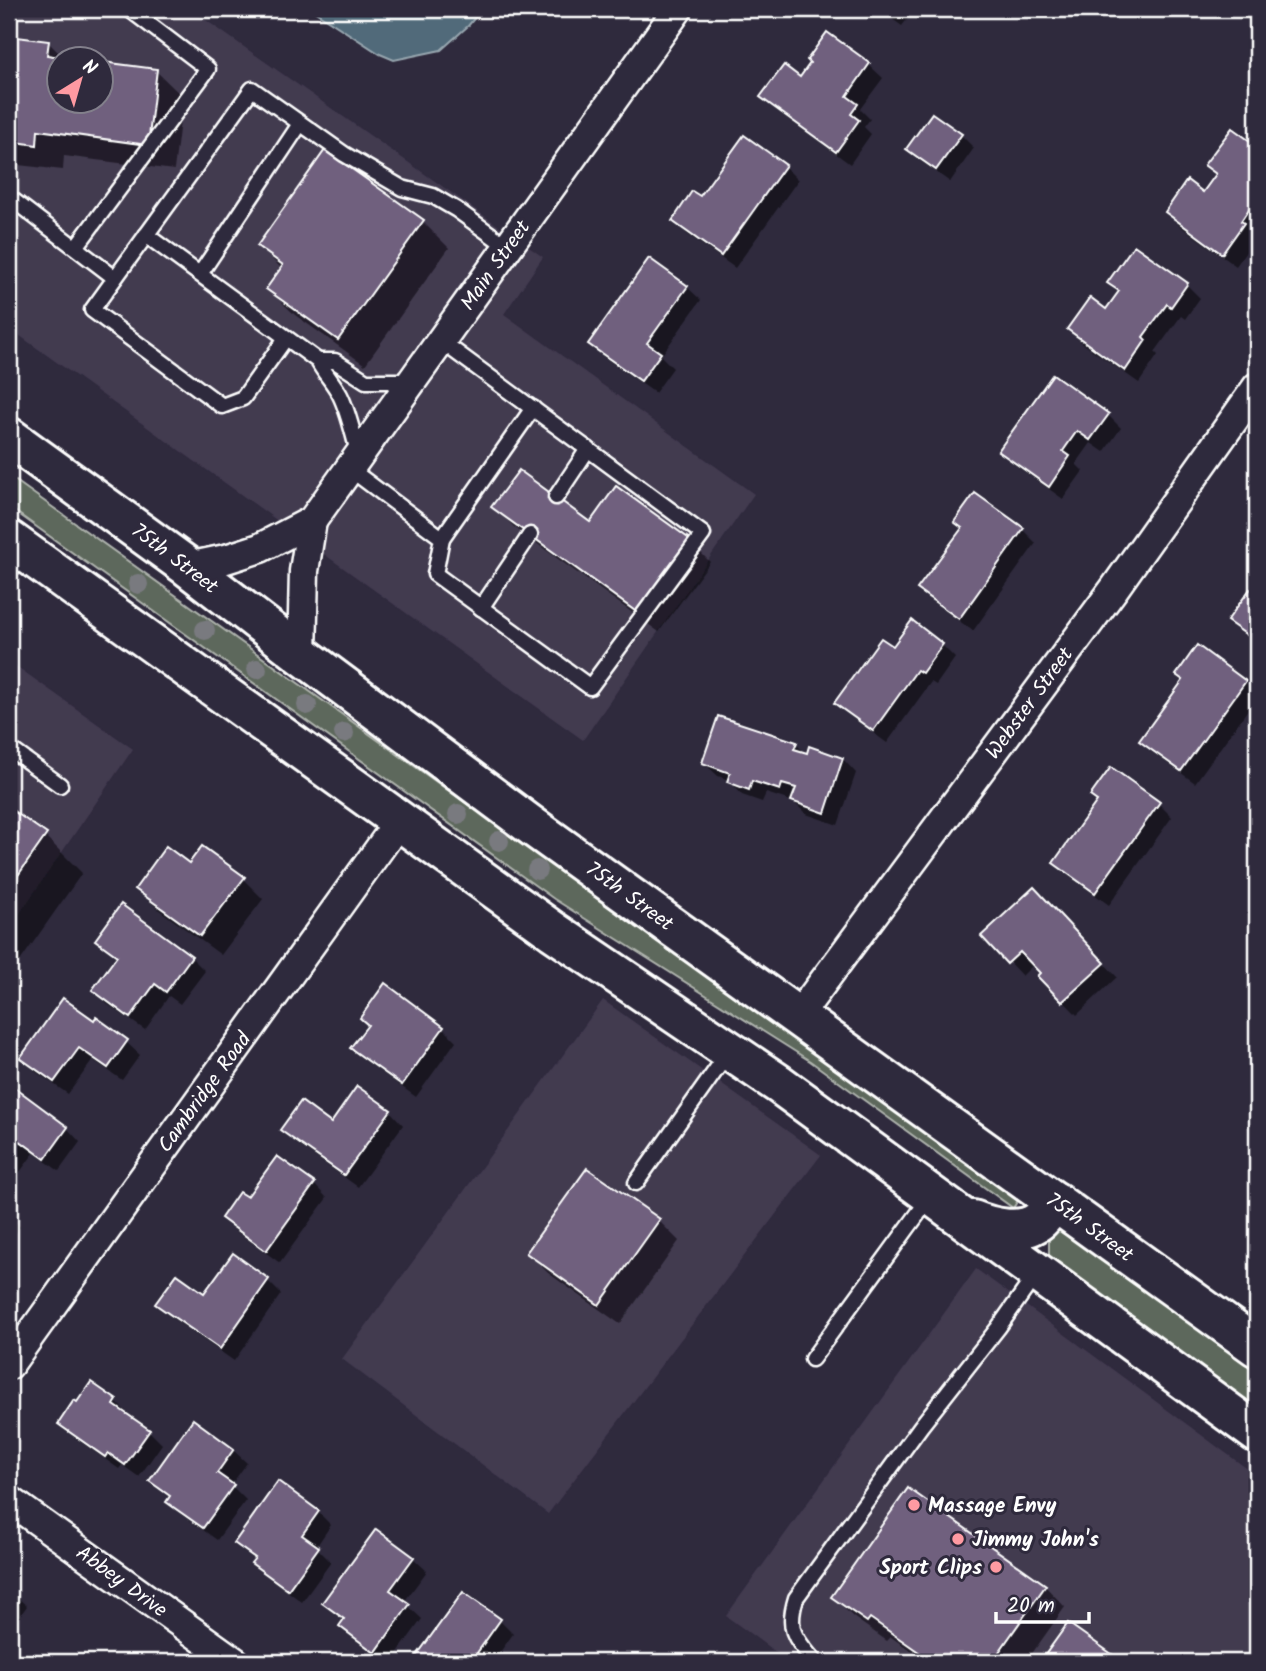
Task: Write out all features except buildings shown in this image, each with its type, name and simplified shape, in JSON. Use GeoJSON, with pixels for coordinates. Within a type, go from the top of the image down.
{"type":"FeatureCollection","features":[{"type":"Feature","properties":{"kind":"main road","name":"75th Street"},"geometry":{"type":"LineString","coordinates":[[9,436],[529,824],[1257,1347]]}},
{"type":"Feature","properties":{"kind":"main road"},"geometry":{"type":"LineString","coordinates":[[13,553],[729,1051],[1038,1271],[1257,1433]]}},
{"type":"Feature","properties":{"kind":"main road"},"geometry":{"type":"LineString","coordinates":[[945,1204],[987,1226],[1018,1229],[1038,1222],[1056,1202]]}},
{"type":"Feature","properties":{"kind":"street","name":"Main Street"},"geometry":{"type":"LineString","coordinates":[[302,655],[303,582],[312,522],[678,9]]}},
{"type":"Feature","properties":{"kind":"street","name":"Webster Street"},"geometry":{"type":"LineString","coordinates":[[798,1016],[1114,589],[1257,387]]}},
{"type":"Feature","properties":{"kind":"street","name":"Main Street"},"geometry":{"type":"LineString","coordinates":[[188,567],[260,548],[312,522]]}},
{"type":"Feature","properties":{"kind":"street","name":"Cambridge Road"},"geometry":{"type":"LineString","coordinates":[[9,1365],[400,820]]}},
{"type":"Feature","properties":{"kind":"street","name":"Abbey Drive"},"geometry":{"type":"LineString","coordinates":[[9,1500],[234,1662]]}},
{"type":"Feature","properties":{"kind":"lane"},"geometry":{"type":"LineString","coordinates":[[76,247],[208,69],[129,9]]}},
{"type":"Feature","properties":{"kind":"lane"},"geometry":{"type":"LineString","coordinates":[[286,338],[243,398],[222,406],[92,310],[252,89],[389,182],[433,196],[508,247]]}},
{"type":"Feature","properties":{"kind":"lane"},"geometry":{"type":"LineString","coordinates":[[200,274],[300,124]]}},
{"type":"Feature","properties":{"kind":"lane"},"geometry":{"type":"LineString","coordinates":[[11,204],[76,247],[115,278]]}},
{"type":"Feature","properties":{"kind":"lane"},"geometry":{"type":"LineString","coordinates":[[146,235],[318,361],[346,409],[354,463],[442,538]]}},
{"type":"Feature","properties":{"kind":"lane"},"geometry":{"type":"LineString","coordinates":[[441,341],[533,408],[703,534],[590,687],[435,575],[442,538],[533,408]]}},
{"type":"Feature","properties":{"kind":"lane"},"geometry":{"type":"LineString","coordinates":[[318,361],[335,361],[366,381],[412,381]]}},
{"type":"Feature","properties":{"kind":"lane"},"geometry":{"type":"LineString","coordinates":[[555,497],[588,449]]}},
{"type":"Feature","properties":{"kind":"lane"},"geometry":{"type":"LineString","coordinates":[[481,608],[530,535]]}},
{"type":"Feature","properties":{"kind":"lane"},"geometry":{"type":"LineString","coordinates":[[9,747],[60,785]]}},
{"type":"Feature","properties":{"kind":"lane"},"geometry":{"type":"LineString","coordinates":[[636,1183],[729,1051]]}},
{"type":"Feature","properties":{"kind":"lane"},"geometry":{"type":"LineString","coordinates":[[812,1359],[945,1204]]}},
{"type":"Feature","properties":{"kind":"lane"},"geometry":{"type":"LineString","coordinates":[[815,1662],[797,1640],[789,1618],[796,1598],[1038,1271]]}},
{"type":"Feature","properties":{"kind":"shaded area"},"geometry":{"type":"Polygon","coordinates":[[[9,9],[190,9],[543,257],[504,314],[754,494],[583,740],[9,328],[9,9]]]}},
{"type":"Feature","properties":{"kind":"shaded area"},"geometry":{"type":"Polygon","coordinates":[[[9,661],[133,749],[9,929],[9,661]]]}},
{"type":"Feature","properties":{"kind":"shaded area"},"geometry":{"type":"Polygon","coordinates":[[[603,1000],[821,1155],[548,1514],[342,1359],[603,1000]]]}},
{"type":"Feature","properties":{"kind":"shaded area"},"geometry":{"type":"Polygon","coordinates":[[[976,1269],[1257,1476],[1257,1662],[789,1662],[726,1616],[976,1269]]]}},
{"type":"Feature","properties":{"kind":"green space"},"geometry":{"type":"Polygon","coordinates":[[[9,476],[1019,1199],[1013,1208],[810,1061],[554,899],[9,507],[9,476]]]}},
{"type":"Feature","properties":{"kind":"green space"},"geometry":{"type":"Polygon","coordinates":[[[1057,1227],[1257,1371],[1257,1409],[1049,1256],[1049,1230],[1057,1227]]]}},
{"type":"Feature","properties":{"kind":"water"},"geometry":{"type":"Polygon","coordinates":[[[311,9],[482,9],[468,26],[441,50],[394,60],[380,54],[311,9]]]}},
{"type":"Feature","properties":{"kind":"place","name":"Massage Envy"},"geometry":{"type":"Point","coordinates":[914,1505]}},
{"type":"Feature","properties":{"kind":"place","name":"Jimmy John's"},"geometry":{"type":"Point","coordinates":[958,1539]}},
{"type":"Feature","properties":{"kind":"place","name":"Sport Clips"},"geometry":{"type":"Point","coordinates":[996,1567]}}]}
